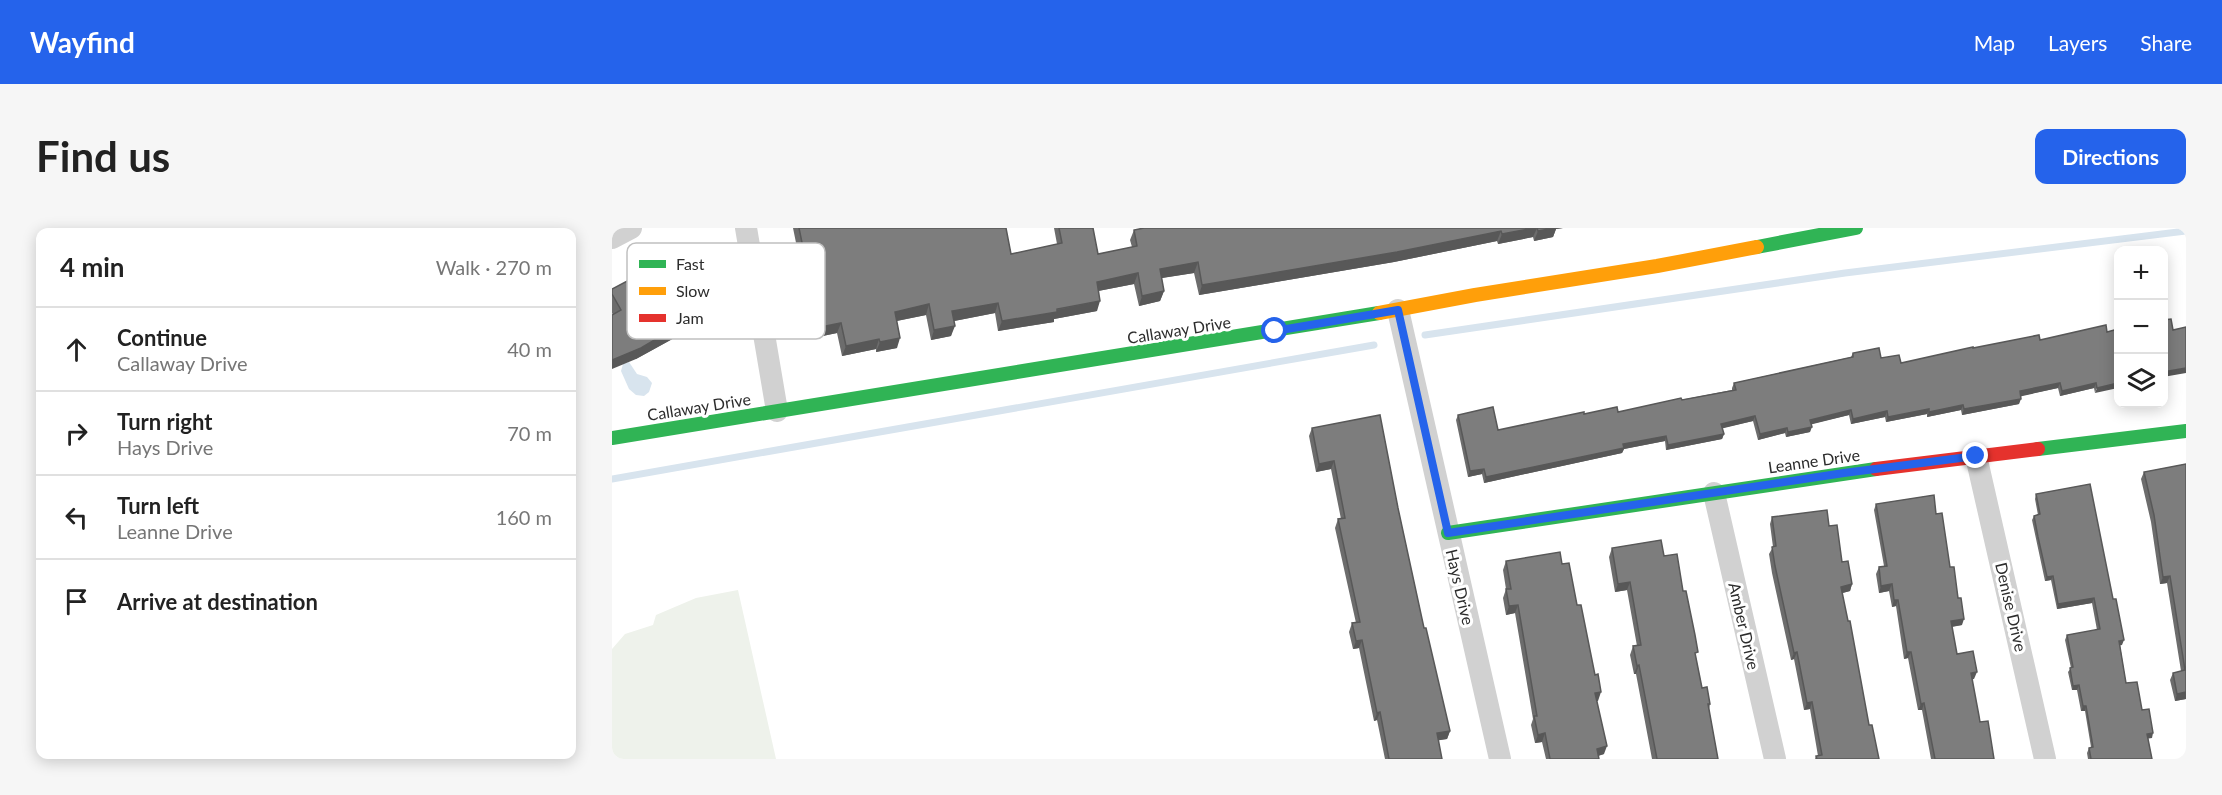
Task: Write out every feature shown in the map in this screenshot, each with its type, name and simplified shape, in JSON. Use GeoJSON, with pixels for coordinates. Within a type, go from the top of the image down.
{"type":"FeatureCollection","features":[{"type":"Feature","properties":{"kind":"street"},"geometry":{"type":"LineString","coordinates":[[612,238],[631,228]]}},
{"type":"Feature","properties":{"kind":"street"},"geometry":{"type":"LineString","coordinates":[[746,228],[749,243]]}},
{"type":"Feature","properties":{"kind":"street","name":"Callaway Drive"},"geometry":{"type":"LineString","coordinates":[[612,438],[1398,310],[1475,295],[1657,266],[1843,229]]}},
{"type":"Feature","properties":{"kind":"street","name":"Hays Drive"},"geometry":{"type":"LineString","coordinates":[[1398,310],[1500,759]]}},
{"type":"Feature","properties":{"kind":"street"},"geometry":{"type":"LineString","coordinates":[[765,339],[777,411]]}},
{"type":"Feature","properties":{"kind":"street","name":"Leanne Drive"},"geometry":{"type":"LineString","coordinates":[[1448,533],[1976,456],[2186,431]]}},
{"type":"Feature","properties":{"kind":"street","name":"Denise Drive"},"geometry":{"type":"LineString","coordinates":[[1976,456],[2045,759]]}},
{"type":"Feature","properties":{"kind":"street","name":"Amber Drive"},"geometry":{"type":"LineString","coordinates":[[1714,493],[1775,759]]}},
{"type":"Feature","properties":{"kind":"shaded area"},"geometry":{"type":"Polygon","coordinates":[[[629,362],[637,374],[647,377],[652,383],[649,392],[644,396],[636,395],[629,389],[621,371],[623,364],[629,362]]]}},
{"type":"Feature","properties":{"kind":"shaded area"},"geometry":{"type":"Polygon","coordinates":[[[738,590],[776,759],[612,759],[612,649],[625,634],[653,625],[656,615],[696,598],[738,590]]]}},
{"type":"Feature","properties":{"kind":"building"},"geometry":{"type":"Polygon","coordinates":[[[799,228],[1006,228],[1011,254],[1062,243],[1059,228],[1093,228],[1098,254],[1137,246],[1134,230],[1144,228],[1534,228],[1502,234],[1501,231],[1397,252],[1202,285],[1198,262],[1160,269],[1164,291],[1142,296],[1138,273],[1097,282],[1100,301],[1057,309],[1057,312],[1002,321],[998,303],[952,311],[955,326],[934,330],[929,304],[895,312],[900,338],[880,342],[879,339],[846,346],[841,323],[825,326],[825,243],[802,243],[799,228]]]}},
{"type":"Feature","properties":{"kind":"building"},"geometry":{"type":"Polygon","coordinates":[[[1537,228],[1554,228],[1538,231],[1537,228]]]}},
{"type":"Feature","properties":{"kind":"building"},"geometry":{"type":"Polygon","coordinates":[[[627,281],[627,339],[656,339],[612,360],[612,315],[621,310],[612,294],[612,289],[627,281]]]}},
{"type":"Feature","properties":{"kind":"building"},"geometry":{"type":"Polygon","coordinates":[[[2168,319],[2171,319],[2173,330],[2186,327],[2186,368],[2168,371],[2168,319]]]}},
{"type":"Feature","properties":{"kind":"building"},"geometry":{"type":"Polygon","coordinates":[[[2106,325],[2107,332],[2114,330],[2114,384],[2097,388],[2096,383],[2062,391],[2060,383],[2020,391],[2021,399],[1964,409],[1963,405],[1929,412],[1929,409],[1888,417],[1887,411],[1853,419],[1851,410],[1810,420],[1812,427],[1788,432],[1787,428],[1760,434],[1755,416],[1721,424],[1724,434],[1668,445],[1666,436],[1623,444],[1624,448],[1486,477],[1484,469],[1470,471],[1458,415],[1493,407],[1498,430],[1584,412],[1584,414],[1617,407],[1618,412],[1681,398],[1682,400],[1736,390],[1734,383],[1853,357],[1853,353],[1879,348],[1881,358],[1899,355],[1901,363],[2039,335],[2040,340],[2106,325]]]}},
{"type":"Feature","properties":{"kind":"building"},"geometry":{"type":"Polygon","coordinates":[[[1380,415],[1424,628],[1426,628],[1450,731],[1437,733],[1442,759],[1389,759],[1362,640],[1356,641],[1352,623],[1360,622],[1338,519],[1345,518],[1334,461],[1319,464],[1312,428],[1380,415]]]}},
{"type":"Feature","properties":{"kind":"building"},"geometry":{"type":"Polygon","coordinates":[[[2186,464],[2186,692],[2177,694],[2173,673],[2185,670],[2170,576],[2163,577],[2154,515],[2144,472],[2186,464]]]}},
{"type":"Feature","properties":{"kind":"building"},"geometry":{"type":"Polygon","coordinates":[[[2090,484],[2113,599],[2116,599],[2124,640],[2119,641],[2126,683],[2137,682],[2142,710],[2149,709],[2153,733],[2147,734],[2152,759],[2091,759],[2089,748],[2093,747],[2086,706],[2083,706],[2079,685],[2073,686],[2070,668],[2073,667],[2067,635],[2100,629],[2094,598],[2058,604],[2053,576],[2047,577],[2034,516],[2040,514],[2036,494],[2090,484]]]}},
{"type":"Feature","properties":{"kind":"building"},"geometry":{"type":"Polygon","coordinates":[[[1934,495],[1936,514],[1942,513],[1950,567],[1954,567],[1958,598],[1961,598],[1964,619],[1951,621],[1957,654],[1973,651],[1977,672],[1971,673],[1980,722],[1988,721],[1994,759],[1935,759],[1911,652],[1907,652],[1898,600],[1894,600],[1892,584],[1881,586],[1879,567],[1887,566],[1876,504],[1934,495]]]}},
{"type":"Feature","properties":{"kind":"building"},"geometry":{"type":"Polygon","coordinates":[[[1827,510],[1829,526],[1837,525],[1842,562],[1848,561],[1852,584],[1841,587],[1848,621],[1850,621],[1869,725],[1872,725],[1879,759],[1817,759],[1816,756],[1822,755],[1812,702],[1807,703],[1797,652],[1794,653],[1775,566],[1772,547],[1776,546],[1772,517],[1827,510]]]}},
{"type":"Feature","properties":{"kind":"building"},"geometry":{"type":"Polygon","coordinates":[[[1661,540],[1664,556],[1677,554],[1683,591],[1686,591],[1695,635],[1698,652],[1695,653],[1702,688],[1707,687],[1718,759],[1657,759],[1639,665],[1637,666],[1633,646],[1641,645],[1630,582],[1618,584],[1612,548],[1661,540]]]}},
{"type":"Feature","properties":{"kind":"building"},"geometry":{"type":"Polygon","coordinates":[[[1560,552],[1562,564],[1569,563],[1577,605],[1581,605],[1595,675],[1598,674],[1601,692],[1595,693],[1607,746],[1597,749],[1599,759],[1550,759],[1545,733],[1538,735],[1534,716],[1537,716],[1518,605],[1509,606],[1506,589],[1511,589],[1506,561],[1560,552]]]}},
{"type":"Feature","properties":{"kind":"waterway"},"geometry":{"type":"LineString","coordinates":[[1425,335],[1845,273],[2186,231]]}},
{"type":"Feature","properties":{"kind":"waterway"},"geometry":{"type":"LineString","coordinates":[[612,479],[1374,345]]}},
{"type":"Feature","properties":{"kind":"traffic: fast"},"geometry":{"type":"LineString","coordinates":[[1757,247],[1856,228]]}},
{"type":"Feature","properties":{"kind":"traffic: fast"},"geometry":{"type":"LineString","coordinates":[[612,438],[1379,313]]}},
{"type":"Feature","properties":{"kind":"traffic: fast"},"geometry":{"type":"LineString","coordinates":[[2038,449],[2186,431]]}},
{"type":"Feature","properties":{"kind":"traffic: fast"},"geometry":{"type":"LineString","coordinates":[[1448,533],[1876,469]]}},
{"type":"Feature","properties":{"kind":"traffic: slow"},"geometry":{"type":"LineString","coordinates":[[1379,313],[1757,247]]}},
{"type":"Feature","properties":{"kind":"traffic: jam"},"geometry":{"type":"LineString","coordinates":[[1876,469],[2038,449]]}},
{"type":"Feature","properties":{"kind":"route"},"geometry":{"type":"LineString","coordinates":[[1275,331],[1398,310],[1448,533],[1844,473],[1976,456]]}}]}
